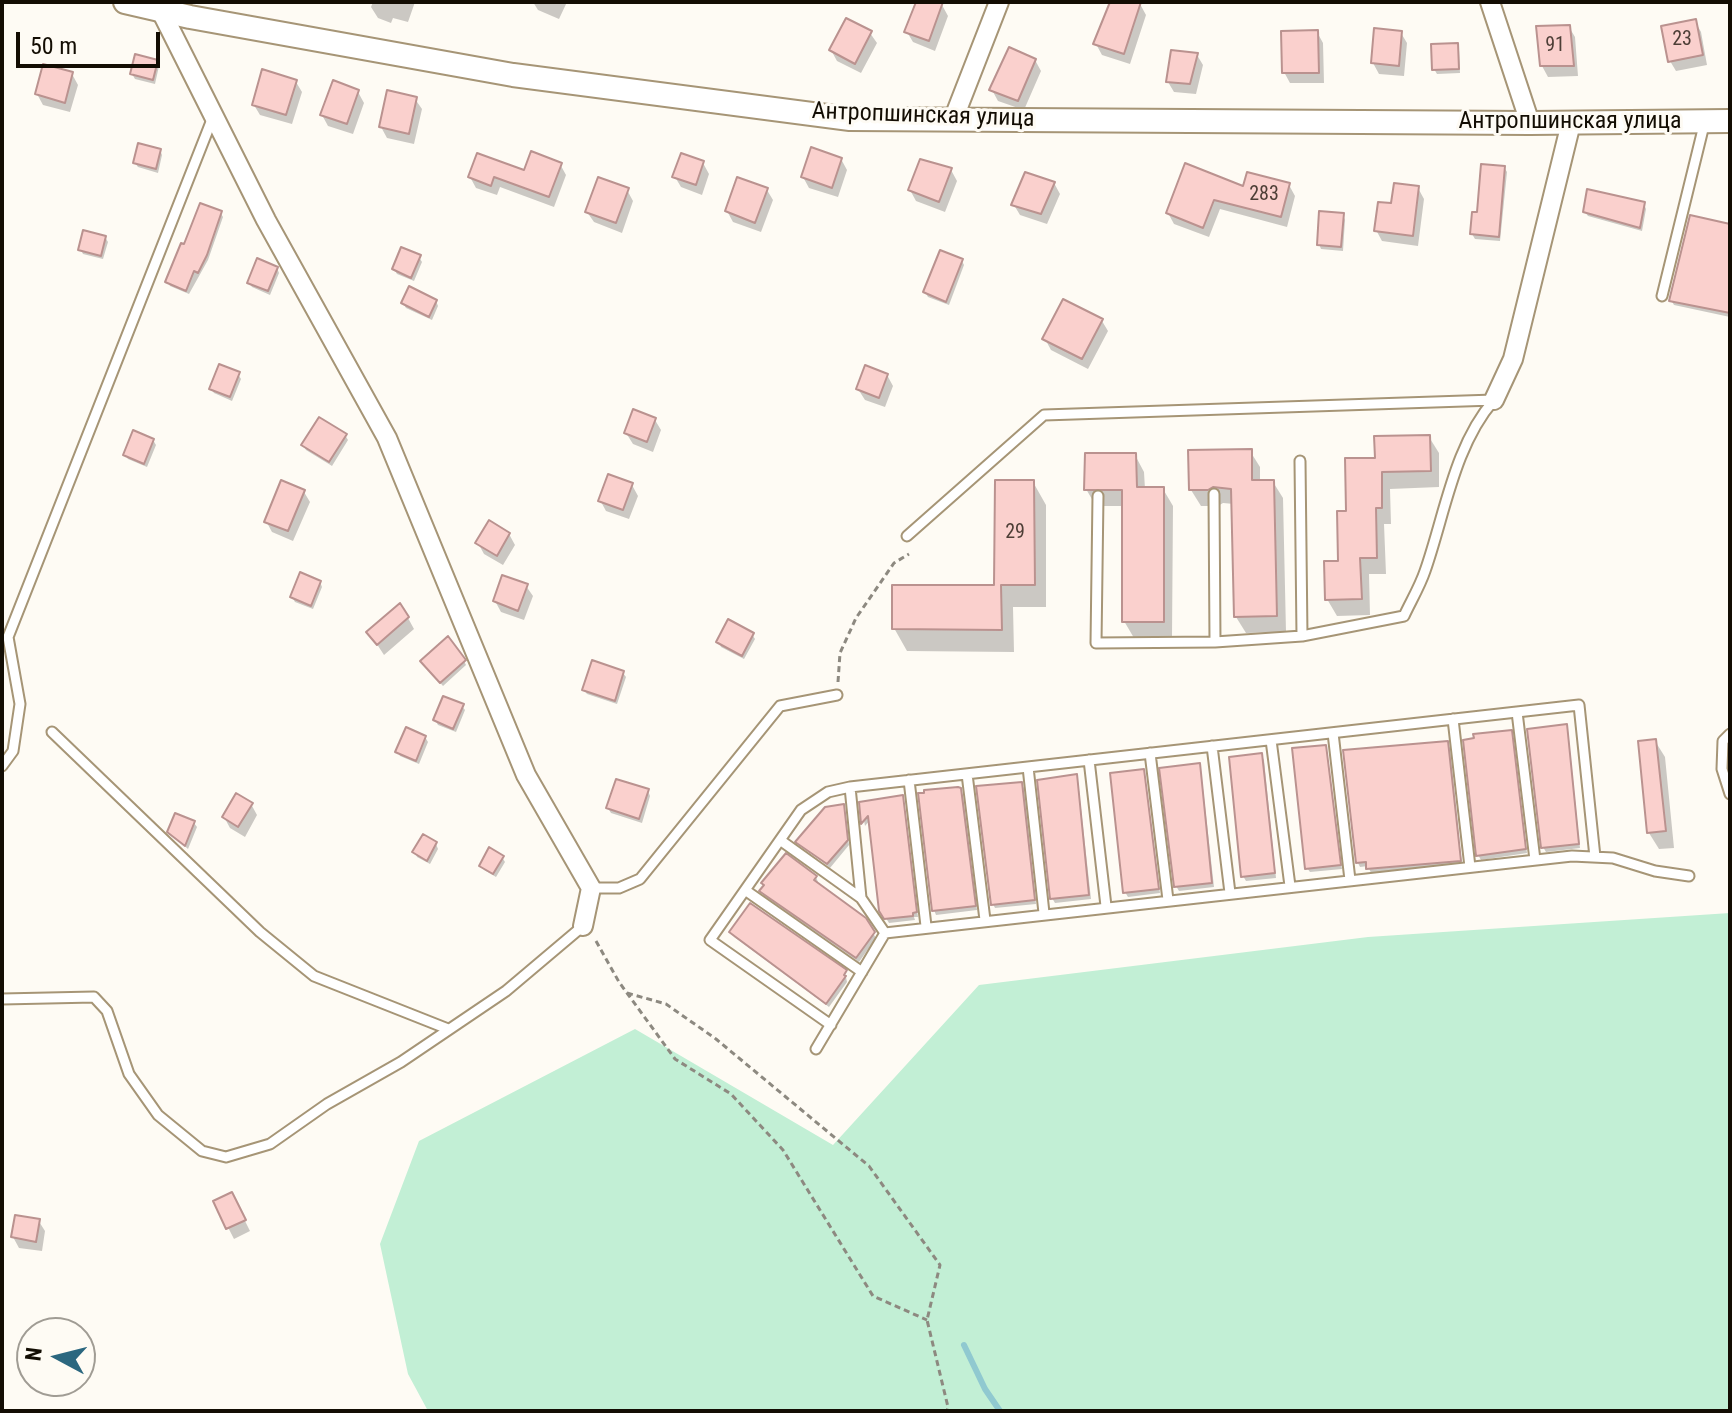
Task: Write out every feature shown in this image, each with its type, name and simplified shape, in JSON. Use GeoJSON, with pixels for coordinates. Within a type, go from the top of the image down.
{"type":"FeatureCollection","features":[{"type":"Feature","properties":{"kind":"street","name":"Антропшинская улица"},"geometry":{"type":"LineString","coordinates":[[125,2],[160,9],[192,9],[513,75],[850,119],[1530,123],[1730,121]]}},
{"type":"Feature","properties":{"kind":"street"},"geometry":{"type":"LineString","coordinates":[[953,120],[999,2]]}},
{"type":"Feature","properties":{"kind":"street"},"geometry":{"type":"LineString","coordinates":[[1490,2],[1530,123]]}},
{"type":"Feature","properties":{"kind":"street"},"geometry":{"type":"LineString","coordinates":[[160,9],[266,220],[387,438],[526,775],[591,888],[583,926]]}},
{"type":"Feature","properties":{"kind":"street"},"geometry":{"type":"LineString","coordinates":[[1494,400],[1513,359],[1571,123]]}},
{"type":"Feature","properties":{"kind":"lane"},"geometry":{"type":"LineString","coordinates":[[2,766],[13,751],[20,704],[8,637],[214,113]]}},
{"type":"Feature","properties":{"kind":"lane"},"geometry":{"type":"LineString","coordinates":[[1662,296],[1705,121]]}},
{"type":"Feature","properties":{"kind":"lane"},"geometry":{"type":"LineString","coordinates":[[907,536],[1044,415],[1494,400]]}},
{"type":"Feature","properties":{"kind":"lane"},"geometry":{"type":"LineString","coordinates":[[1098,496],[1096,643],[1215,642],[1302,636],[1404,616],[1424,574],[1447,495],[1478,418],[1494,400]]}},
{"type":"Feature","properties":{"kind":"lane"},"geometry":{"type":"LineString","coordinates":[[1300,461],[1302,636]]}},
{"type":"Feature","properties":{"kind":"lane"},"geometry":{"type":"LineString","coordinates":[[1214,494],[1215,642]]}},
{"type":"Feature","properties":{"kind":"lane"},"geometry":{"type":"LineString","coordinates":[[591,888],[619,888],[640,879],[780,706],[837,695]]}},
{"type":"Feature","properties":{"kind":"lane"},"geometry":{"type":"LineString","coordinates":[[831,1025],[710,940],[801,810],[828,792],[850,787],[1579,705],[1595,857]]}},
{"type":"Feature","properties":{"kind":"lane"},"geometry":{"type":"LineString","coordinates":[[1517,712],[1535,860]]}},
{"type":"Feature","properties":{"kind":"lane"},"geometry":{"type":"LineString","coordinates":[[1453,719],[1470,867]]}},
{"type":"Feature","properties":{"kind":"lane"},"geometry":{"type":"LineString","coordinates":[[52,732],[260,932],[314,976],[448,1029]]}},
{"type":"Feature","properties":{"kind":"lane"},"geometry":{"type":"LineString","coordinates":[[1333,733],[1350,880]]}},
{"type":"Feature","properties":{"kind":"lane"},"geometry":{"type":"LineString","coordinates":[[1730,734],[1723,741],[1722,769],[1730,794]]}},
{"type":"Feature","properties":{"kind":"lane"},"geometry":{"type":"LineString","coordinates":[[1271,740],[1290,886]]}},
{"type":"Feature","properties":{"kind":"lane"},"geometry":{"type":"LineString","coordinates":[[1212,746],[1230,893]]}},
{"type":"Feature","properties":{"kind":"lane"},"geometry":{"type":"LineString","coordinates":[[1150,753],[1168,900]]}},
{"type":"Feature","properties":{"kind":"lane"},"geometry":{"type":"LineString","coordinates":[[1089,760],[1106,906]]}},
{"type":"Feature","properties":{"kind":"lane"},"geometry":{"type":"LineString","coordinates":[[1028,767],[1044,913]]}},
{"type":"Feature","properties":{"kind":"lane"},"geometry":{"type":"LineString","coordinates":[[967,774],[985,920]]}},
{"type":"Feature","properties":{"kind":"lane"},"geometry":{"type":"LineString","coordinates":[[909,780],[926,926]]}},
{"type":"Feature","properties":{"kind":"lane"},"geometry":{"type":"LineString","coordinates":[[850,787],[861,898]]}},
{"type":"Feature","properties":{"kind":"lane"},"geometry":{"type":"LineString","coordinates":[[780,840],[861,898],[885,933]]}},
{"type":"Feature","properties":{"kind":"lane"},"geometry":{"type":"LineString","coordinates":[[816,1049],[885,933],[1572,856],[1613,858],[1635,862],[1655,871],[1689,876]]}},
{"type":"Feature","properties":{"kind":"lane"},"geometry":{"type":"LineString","coordinates":[[745,890],[862,972]]}},
{"type":"Feature","properties":{"kind":"lane"},"geometry":{"type":"LineString","coordinates":[[2,999],[94,997],[107,1011],[129,1074],[158,1115],[202,1151],[226,1157],[270,1144],[327,1104],[401,1062],[506,991],[583,926]]}},
{"type":"Feature","properties":{"kind":"path"},"geometry":{"type":"LineString","coordinates":[[837,695],[840,653],[856,618],[894,563],[909,554]]}},
{"type":"Feature","properties":{"kind":"path"},"geometry":{"type":"LineString","coordinates":[[583,926],[595,939],[627,993],[675,1059],[731,1094],[783,1150],[873,1296],[927,1320]]}},
{"type":"Feature","properties":{"kind":"path"},"geometry":{"type":"LineString","coordinates":[[627,993],[666,1004],[716,1039],[869,1166],[940,1265],[927,1320],[949,1410]]}},
{"type":"Feature","properties":{"kind":"green space"},"geometry":{"type":"Polygon","coordinates":[[[1730,913],[1730,1411],[428,1411],[408,1374],[380,1244],[419,1141],[635,1029],[833,1145],[979,985],[1368,937],[1730,913]]]}},
{"type":"Feature","properties":{"kind":"building"},"geometry":{"type":"Polygon","coordinates":[[[916,2],[943,2],[929,41],[904,32],[916,2]]]}},
{"type":"Feature","properties":{"kind":"building"},"geometry":{"type":"Polygon","coordinates":[[[1110,2],[1141,2],[1124,54],[1093,44],[1110,2]]]}},
{"type":"Feature","properties":{"kind":"building"},"geometry":{"type":"Polygon","coordinates":[[[846,18],[872,31],[855,64],[829,50],[846,18]]]}},
{"type":"Feature","properties":{"kind":"building"},"geometry":{"type":"Polygon","coordinates":[[[1696,19],[1703,55],[1668,62],[1661,26],[1696,19]]]}},
{"type":"Feature","properties":{"kind":"building"},"geometry":{"type":"Polygon","coordinates":[[[1570,25],[1574,66],[1540,66],[1536,26],[1570,25]]]}},
{"type":"Feature","properties":{"kind":"building"},"geometry":{"type":"Polygon","coordinates":[[[1374,28],[1402,31],[1399,66],[1371,63],[1374,28]]]}},
{"type":"Feature","properties":{"kind":"building"},"geometry":{"type":"Polygon","coordinates":[[[1318,30],[1319,73],[1282,73],[1281,31],[1318,30]]]}},
{"type":"Feature","properties":{"kind":"building"},"geometry":{"type":"Polygon","coordinates":[[[1458,43],[1459,69],[1432,70],[1431,44],[1458,43]]]}},
{"type":"Feature","properties":{"kind":"building"},"geometry":{"type":"Polygon","coordinates":[[[1009,47],[1036,59],[1018,101],[989,90],[1009,47]]]}},
{"type":"Feature","properties":{"kind":"building"},"geometry":{"type":"Polygon","coordinates":[[[1171,50],[1198,53],[1190,84],[1166,82],[1171,50]]]}},
{"type":"Feature","properties":{"kind":"building"},"geometry":{"type":"Polygon","coordinates":[[[135,54],[158,60],[153,80],[130,74],[135,54]]]}},
{"type":"Feature","properties":{"kind":"building"},"geometry":{"type":"Polygon","coordinates":[[[43,64],[73,72],[65,103],[35,94],[43,64]]]}},
{"type":"Feature","properties":{"kind":"building"},"geometry":{"type":"Polygon","coordinates":[[[262,69],[297,80],[286,115],[252,105],[262,69]]]}},
{"type":"Feature","properties":{"kind":"building"},"geometry":{"type":"Polygon","coordinates":[[[333,80],[359,90],[347,124],[320,115],[333,80]]]}},
{"type":"Feature","properties":{"kind":"building"},"geometry":{"type":"Polygon","coordinates":[[[387,90],[417,97],[409,134],[379,127],[387,90]]]}},
{"type":"Feature","properties":{"kind":"building"},"geometry":{"type":"Polygon","coordinates":[[[138,143],[161,149],[156,169],[133,163],[138,143]]]}},
{"type":"Feature","properties":{"kind":"building"},"geometry":{"type":"Polygon","coordinates":[[[811,147],[842,158],[832,188],[801,177],[811,147]]]}},
{"type":"Feature","properties":{"kind":"building"},"geometry":{"type":"Polygon","coordinates":[[[531,151],[562,163],[549,197],[494,177],[491,186],[468,177],[477,153],[524,170],[531,151]]]}},
{"type":"Feature","properties":{"kind":"building"},"geometry":{"type":"Polygon","coordinates":[[[681,153],[704,161],[696,185],[672,177],[681,153]]]}},
{"type":"Feature","properties":{"kind":"building"},"geometry":{"type":"Polygon","coordinates":[[[920,159],[952,168],[939,202],[908,190],[920,159]]]}},
{"type":"Feature","properties":{"kind":"building"},"geometry":{"type":"Polygon","coordinates":[[[1185,163],[1243,186],[1247,172],[1290,183],[1281,217],[1214,200],[1203,228],[1166,213],[1185,163]]]}},
{"type":"Feature","properties":{"kind":"building"},"geometry":{"type":"Polygon","coordinates":[[[1481,164],[1505,166],[1499,237],[1470,234],[1472,212],[1477,212],[1481,164]]]}},
{"type":"Feature","properties":{"kind":"building"},"geometry":{"type":"Polygon","coordinates":[[[1025,172],[1055,182],[1041,214],[1011,205],[1025,172]]]}},
{"type":"Feature","properties":{"kind":"building"},"geometry":{"type":"Polygon","coordinates":[[[598,177],[629,188],[616,223],[585,212],[598,177]]]}},
{"type":"Feature","properties":{"kind":"building"},"geometry":{"type":"Polygon","coordinates":[[[737,177],[768,188],[755,223],[725,211],[737,177]]]}},
{"type":"Feature","properties":{"kind":"building"},"geometry":{"type":"Polygon","coordinates":[[[1394,183],[1419,186],[1413,236],[1374,231],[1378,202],[1391,203],[1394,183]]]}},
{"type":"Feature","properties":{"kind":"building"},"geometry":{"type":"Polygon","coordinates":[[[1587,189],[1645,202],[1640,228],[1583,212],[1587,189]]]}},
{"type":"Feature","properties":{"kind":"building"},"geometry":{"type":"Polygon","coordinates":[[[200,203],[222,211],[207,255],[198,273],[194,271],[186,291],[165,282],[200,203]]]}},
{"type":"Feature","properties":{"kind":"building"},"geometry":{"type":"Polygon","coordinates":[[[1319,211],[1344,213],[1341,247],[1317,245],[1319,211]]]}},
{"type":"Feature","properties":{"kind":"building"},"geometry":{"type":"Polygon","coordinates":[[[1690,215],[1730,224],[1730,313],[1669,301],[1690,215]]]}},
{"type":"Feature","properties":{"kind":"building"},"geometry":{"type":"Polygon","coordinates":[[[83,230],[106,236],[101,256],[78,250],[83,230]]]}},
{"type":"Feature","properties":{"kind":"building"},"geometry":{"type":"Polygon","coordinates":[[[401,247],[421,255],[411,278],[392,269],[401,247]]]}},
{"type":"Feature","properties":{"kind":"building"},"geometry":{"type":"Polygon","coordinates":[[[940,250],[963,259],[946,302],[923,292],[940,250]]]}},
{"type":"Feature","properties":{"kind":"building"},"geometry":{"type":"Polygon","coordinates":[[[257,258],[278,267],[268,291],[247,283],[257,258]]]}},
{"type":"Feature","properties":{"kind":"building"},"geometry":{"type":"Polygon","coordinates":[[[409,286],[437,300],[429,317],[401,303],[409,286]]]}},
{"type":"Feature","properties":{"kind":"building"},"geometry":{"type":"Polygon","coordinates":[[[1063,299],[1103,319],[1082,359],[1042,339],[1063,299]]]}},
{"type":"Feature","properties":{"kind":"building"},"geometry":{"type":"Polygon","coordinates":[[[219,364],[240,372],[230,397],[209,389],[219,364]]]}},
{"type":"Feature","properties":{"kind":"building"},"geometry":{"type":"Polygon","coordinates":[[[865,365],[888,374],[879,398],[856,389],[865,365]]]}},
{"type":"Feature","properties":{"kind":"building"},"geometry":{"type":"Polygon","coordinates":[[[633,409],[656,418],[647,442],[624,433],[633,409]]]}},
{"type":"Feature","properties":{"kind":"building"},"geometry":{"type":"Polygon","coordinates":[[[319,417],[347,434],[329,462],[301,445],[319,417]]]}},
{"type":"Feature","properties":{"kind":"building"},"geometry":{"type":"Polygon","coordinates":[[[133,430],[154,439],[144,464],[123,455],[133,430]]]}},
{"type":"Feature","properties":{"kind":"building"},"geometry":{"type":"Polygon","coordinates":[[[1430,435],[1431,471],[1382,472],[1382,508],[1376,508],[1377,558],[1360,558],[1362,599],[1325,600],[1324,561],[1338,561],[1337,511],[1346,511],[1345,458],[1375,458],[1374,436],[1430,435]]]}},
{"type":"Feature","properties":{"kind":"building"},"geometry":{"type":"Polygon","coordinates":[[[1252,449],[1252,480],[1274,480],[1277,616],[1234,617],[1231,489],[1213,487],[1189,490],[1188,450],[1252,449]]]}},
{"type":"Feature","properties":{"kind":"building"},"geometry":{"type":"Polygon","coordinates":[[[1085,453],[1136,453],[1137,487],[1164,487],[1164,622],[1122,622],[1122,490],[1084,490],[1085,453]]]}},
{"type":"Feature","properties":{"kind":"building"},"geometry":{"type":"Polygon","coordinates":[[[608,474],[633,483],[623,510],[598,501],[608,474]]]}},
{"type":"Feature","properties":{"kind":"building"},"geometry":{"type":"Polygon","coordinates":[[[281,480],[305,490],[288,531],[264,522],[281,480]]]}},
{"type":"Feature","properties":{"kind":"building"},"geometry":{"type":"Polygon","coordinates":[[[995,480],[1034,480],[1035,585],[1001,585],[1002,630],[892,629],[892,585],[994,585],[995,480]]]}},
{"type":"Feature","properties":{"kind":"building"},"geometry":{"type":"Polygon","coordinates":[[[489,520],[510,533],[497,556],[475,543],[489,520]]]}},
{"type":"Feature","properties":{"kind":"building"},"geometry":{"type":"Polygon","coordinates":[[[300,572],[321,581],[311,606],[290,597],[300,572]]]}},
{"type":"Feature","properties":{"kind":"building"},"geometry":{"type":"Polygon","coordinates":[[[502,575],[528,584],[518,611],[493,601],[502,575]]]}},
{"type":"Feature","properties":{"kind":"building"},"geometry":{"type":"Polygon","coordinates":[[[400,603],[409,617],[377,645],[366,632],[400,603]]]}},
{"type":"Feature","properties":{"kind":"building"},"geometry":{"type":"Polygon","coordinates":[[[728,619],[754,633],[742,656],[716,642],[728,619]]]}},
{"type":"Feature","properties":{"kind":"building"},"geometry":{"type":"Polygon","coordinates":[[[448,636],[466,660],[440,683],[420,661],[448,636]]]}},
{"type":"Feature","properties":{"kind":"building"},"geometry":{"type":"Polygon","coordinates":[[[592,660],[624,671],[615,701],[582,690],[592,660]]]}},
{"type":"Feature","properties":{"kind":"building"},"geometry":{"type":"Polygon","coordinates":[[[443,696],[464,704],[453,729],[433,720],[443,696]]]}},
{"type":"Feature","properties":{"kind":"building"},"geometry":{"type":"Polygon","coordinates":[[[1567,724],[1579,844],[1541,848],[1527,729],[1567,724]]]}},
{"type":"Feature","properties":{"kind":"building"},"geometry":{"type":"Polygon","coordinates":[[[406,727],[426,736],[416,761],[395,752],[406,727]]]}},
{"type":"Feature","properties":{"kind":"building"},"geometry":{"type":"Polygon","coordinates":[[[1512,730],[1526,849],[1476,856],[1463,740],[1474,738],[1473,734],[1512,730]]]}},
{"type":"Feature","properties":{"kind":"building"},"geometry":{"type":"Polygon","coordinates":[[[1656,739],[1666,831],[1647,833],[1638,741],[1656,739]]]}},
{"type":"Feature","properties":{"kind":"building"},"geometry":{"type":"Polygon","coordinates":[[[1448,741],[1461,861],[1366,869],[1366,862],[1356,863],[1343,750],[1448,741]]]}},
{"type":"Feature","properties":{"kind":"building"},"geometry":{"type":"Polygon","coordinates":[[[1326,745],[1341,865],[1305,869],[1292,748],[1326,745]]]}},
{"type":"Feature","properties":{"kind":"building"},"geometry":{"type":"Polygon","coordinates":[[[1262,753],[1275,873],[1241,877],[1229,757],[1262,753]]]}},
{"type":"Feature","properties":{"kind":"building"},"geometry":{"type":"Polygon","coordinates":[[[1200,763],[1212,883],[1174,887],[1159,768],[1200,763]]]}},
{"type":"Feature","properties":{"kind":"building"},"geometry":{"type":"Polygon","coordinates":[[[1144,769],[1159,889],[1123,893],[1110,773],[1144,769]]]}},
{"type":"Feature","properties":{"kind":"building"},"geometry":{"type":"Polygon","coordinates":[[[1077,774],[1089,895],[1050,899],[1037,780],[1077,774]]]}},
{"type":"Feature","properties":{"kind":"building"},"geometry":{"type":"Polygon","coordinates":[[[616,779],[649,789],[639,819],[606,808],[616,779]]]}},
{"type":"Feature","properties":{"kind":"building"},"geometry":{"type":"Polygon","coordinates":[[[1022,782],[1035,900],[991,905],[976,786],[1022,782]]]}},
{"type":"Feature","properties":{"kind":"building"},"geometry":{"type":"Polygon","coordinates":[[[961,788],[976,906],[932,911],[918,793],[961,788]]]}},
{"type":"Feature","properties":{"kind":"building"},"geometry":{"type":"Polygon","coordinates":[[[236,793],[253,803],[238,827],[222,817],[236,793]]]}},
{"type":"Feature","properties":{"kind":"building"},"geometry":{"type":"Polygon","coordinates":[[[903,795],[917,912],[913,916],[884,919],[879,911],[868,816],[861,824],[859,802],[903,795]]]}},
{"type":"Feature","properties":{"kind":"building"},"geometry":{"type":"Polygon","coordinates":[[[844,804],[848,840],[827,864],[795,842],[825,807],[844,804]]]}},
{"type":"Feature","properties":{"kind":"building"},"geometry":{"type":"Polygon","coordinates":[[[175,813],[195,821],[185,846],[167,832],[175,813]]]}},
{"type":"Feature","properties":{"kind":"building"},"geometry":{"type":"Polygon","coordinates":[[[423,834],[437,842],[427,861],[412,852],[423,834]]]}},
{"type":"Feature","properties":{"kind":"building"},"geometry":{"type":"Polygon","coordinates":[[[489,847],[504,856],[493,874],[479,866],[489,847]]]}},
{"type":"Feature","properties":{"kind":"building"},"geometry":{"type":"Polygon","coordinates":[[[786,853],[817,876],[814,880],[866,918],[875,932],[856,958],[759,891],[764,885],[761,883],[786,853]]]}},
{"type":"Feature","properties":{"kind":"building"},"geometry":{"type":"Polygon","coordinates":[[[750,903],[847,970],[826,1004],[729,932],[750,903]]]}},
{"type":"Feature","properties":{"kind":"building"},"geometry":{"type":"Polygon","coordinates":[[[232,1192],[246,1220],[226,1229],[213,1201],[232,1192]]]}},
{"type":"Feature","properties":{"kind":"building"},"geometry":{"type":"Polygon","coordinates":[[[15,1215],[40,1219],[36,1242],[11,1237],[15,1215]]]}},
{"type":"Feature","properties":{"kind":"waterway"},"geometry":{"type":"LineString","coordinates":[[964,1345],[985,1389],[1000,1411]]}}]}
